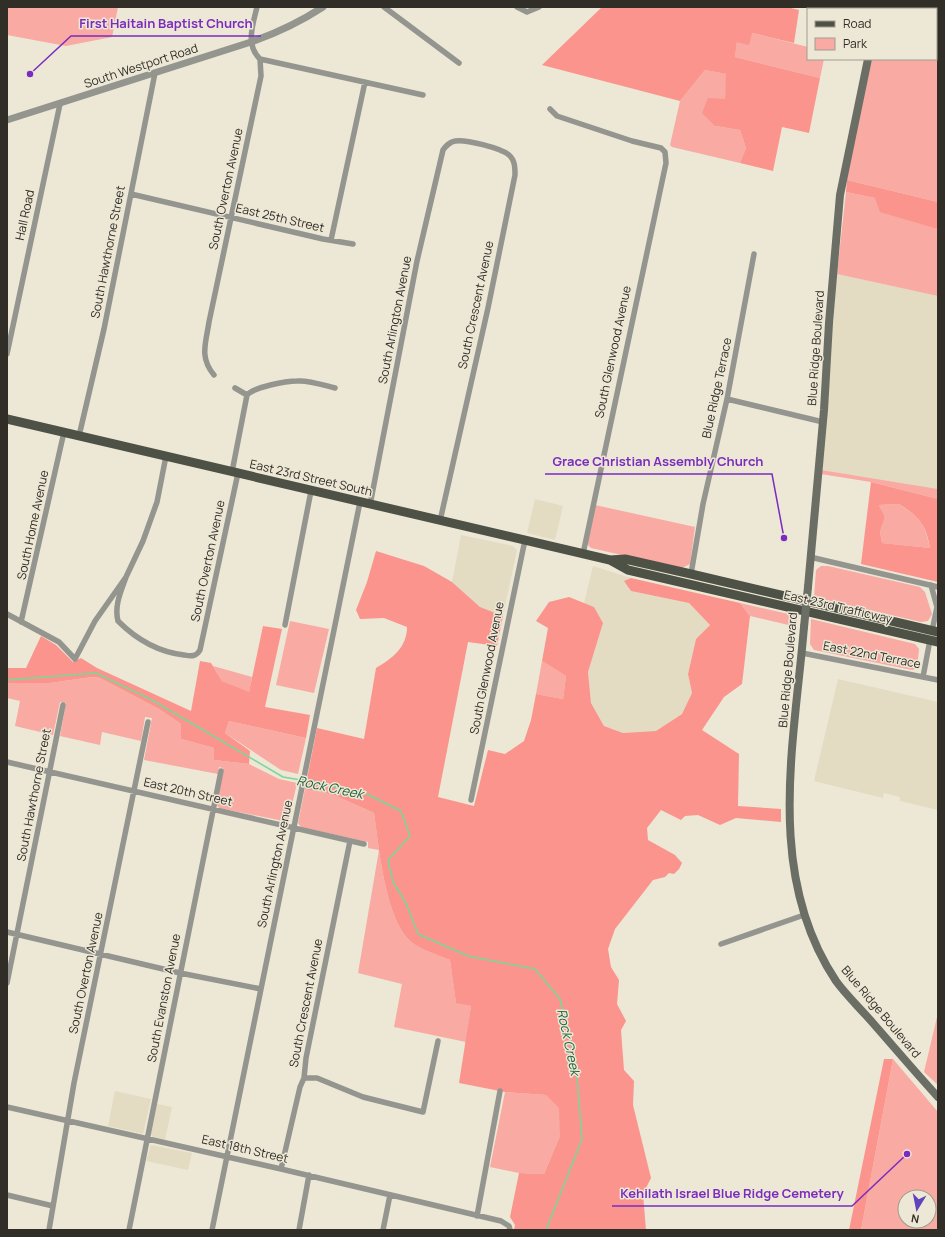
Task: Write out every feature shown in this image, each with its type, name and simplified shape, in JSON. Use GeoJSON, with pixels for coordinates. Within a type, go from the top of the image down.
{"type":"FeatureCollection","features":[{"type":"Feature","properties":{"kind":"main road","name":"Blue Ridge Boulevard"},"geometry":{"type":"LineString","coordinates":[[868,60],[840,195],[808,587],[802,653],[797,686],[789,828],[793,873],[804,915],[818,948],[836,982],[938,1097]]}},
{"type":"Feature","properties":{"kind":"main road","name":"East 23rd Street South"},"geometry":{"type":"LineString","coordinates":[[7,419],[583,554],[610,560],[625,559],[736,585]]}},
{"type":"Feature","properties":{"kind":"main road","name":"East 23rd Street South"},"geometry":{"type":"LineString","coordinates":[[610,560],[628,570],[733,596]]}},
{"type":"Feature","properties":{"kind":"main road","name":"East 23rd Trafficway"},"geometry":{"type":"LineString","coordinates":[[736,585],[935,631]]}},
{"type":"Feature","properties":{"kind":"main road","name":"East 23rd Trafficway"},"geometry":{"type":"LineString","coordinates":[[733,596],[934,641]]}},
{"type":"Feature","properties":{"kind":"street"},"geometry":{"type":"LineString","coordinates":[[251,42],[257,7]]}},
{"type":"Feature","properties":{"kind":"street","name":"South Westport Road"},"geometry":{"type":"LineString","coordinates":[[7,120],[280,32],[307,18],[323,7]]}},
{"type":"Feature","properties":{"kind":"street"},"geometry":{"type":"LineString","coordinates":[[384,7],[459,63]]}},
{"type":"Feature","properties":{"kind":"street"},"geometry":{"type":"LineString","coordinates":[[517,7],[527,12],[539,7]]}},
{"type":"Feature","properties":{"kind":"street","name":"South Overton Avenue"},"geometry":{"type":"LineString","coordinates":[[214,375],[208,368],[204,355],[209,322],[261,76],[260,59],[251,42]]}},
{"type":"Feature","properties":{"kind":"street"},"geometry":{"type":"LineString","coordinates":[[260,59],[423,95]]}},
{"type":"Feature","properties":{"kind":"street","name":"South Hawthorne Street"},"geometry":{"type":"LineString","coordinates":[[79,436],[104,329],[155,73]]}},
{"type":"Feature","properties":{"kind":"street"},"geometry":{"type":"LineString","coordinates":[[331,240],[365,82]]}},
{"type":"Feature","properties":{"kind":"street","name":"Hall Road"},"geometry":{"type":"LineString","coordinates":[[7,354],[60,104]]}},
{"type":"Feature","properties":{"kind":"street","name":"South Glenwood Avenue"},"geometry":{"type":"LineString","coordinates":[[550,108],[557,116],[632,141],[661,148],[665,154],[666,163],[583,554]]}},
{"type":"Feature","properties":{"kind":"street","name":"South Crescent Avenue"},"geometry":{"type":"LineString","coordinates":[[440,521],[488,308],[515,168],[509,155],[499,149],[458,140],[450,142]]}},
{"type":"Feature","properties":{"kind":"street","name":"South Arlington Avenue"},"geometry":{"type":"LineString","coordinates":[[212,1230],[306,768],[417,261],[443,150],[450,142]]}},
{"type":"Feature","properties":{"kind":"street","name":"East 25th Street"},"geometry":{"type":"LineString","coordinates":[[131,194],[231,218],[353,244]]}},
{"type":"Feature","properties":{"kind":"street","name":"Blue Ridge Terrace"},"geometry":{"type":"LineString","coordinates":[[691,574],[703,504],[727,398],[754,254]]}},
{"type":"Feature","properties":{"kind":"street"},"geometry":{"type":"LineString","coordinates":[[235,388],[247,395],[259,388],[297,381],[335,388]]}},
{"type":"Feature","properties":{"kind":"street","name":"South Overton Avenue"},"geometry":{"type":"LineString","coordinates":[[126,577],[116,614],[118,621],[150,645],[161,650],[193,656],[199,652],[235,473],[247,395]]}},
{"type":"Feature","properties":{"kind":"street"},"geometry":{"type":"LineString","coordinates":[[727,398],[822,422]]}},
{"type":"Feature","properties":{"kind":"street","name":"South Home Avenue"},"geometry":{"type":"LineString","coordinates":[[21,622],[64,432]]}},
{"type":"Feature","properties":{"kind":"street"},"geometry":{"type":"LineString","coordinates":[[7,614],[59,642],[75,658],[95,621],[126,577],[152,519],[166,456]]}},
{"type":"Feature","properties":{"kind":"street"},"geometry":{"type":"LineString","coordinates":[[285,625],[311,491]]}},
{"type":"Feature","properties":{"kind":"street","name":"South Glenwood Avenue"},"geometry":{"type":"LineString","coordinates":[[471,800],[525,540]]}},
{"type":"Feature","properties":{"kind":"street"},"geometry":{"type":"LineString","coordinates":[[810,557],[938,587]]}},
{"type":"Feature","properties":{"kind":"street"},"geometry":{"type":"LineString","coordinates":[[931,585],[938,606],[935,631]]}},
{"type":"Feature","properties":{"kind":"street"},"geometry":{"type":"LineString","coordinates":[[923,677],[934,641]]}},
{"type":"Feature","properties":{"kind":"street","name":"East 22nd Terrace"},"geometry":{"type":"LineString","coordinates":[[802,653],[938,680]]}},
{"type":"Feature","properties":{"kind":"street","name":"South Hawthorne Street"},"geometry":{"type":"LineString","coordinates":[[7,983],[63,705]]}},
{"type":"Feature","properties":{"kind":"street","name":"South Overton Avenue"},"geometry":{"type":"LineString","coordinates":[[49,1230],[74,1083],[148,722]]}},
{"type":"Feature","properties":{"kind":"street","name":"East 20th Street"},"geometry":{"type":"LineString","coordinates":[[7,762],[364,844]]}},
{"type":"Feature","properties":{"kind":"street","name":"South Evanston Avenue"},"geometry":{"type":"LineString","coordinates":[[129,1230],[221,771]]}},
{"type":"Feature","properties":{"kind":"street","name":"South Crescent Avenue"},"geometry":{"type":"LineString","coordinates":[[281,1169],[300,1087],[304,1078],[306,1058],[350,841]]}},
{"type":"Feature","properties":{"kind":"street"},"geometry":{"type":"LineString","coordinates":[[721,944],[804,915]]}},
{"type":"Feature","properties":{"kind":"street"},"geometry":{"type":"LineString","coordinates":[[7,932],[180,973],[261,989]]}},
{"type":"Feature","properties":{"kind":"street"},"geometry":{"type":"LineString","coordinates":[[304,1078],[317,1078],[363,1097],[424,1112],[438,1041]]}},
{"type":"Feature","properties":{"kind":"street"},"geometry":{"type":"LineString","coordinates":[[477,1216],[500,1091]]}},
{"type":"Feature","properties":{"kind":"street","name":"East 18th Street"},"geometry":{"type":"LineString","coordinates":[[7,1107],[68,1122],[309,1175],[506,1223],[510,1230]]}},
{"type":"Feature","properties":{"kind":"street"},"geometry":{"type":"LineString","coordinates":[[299,1230],[309,1175]]}},
{"type":"Feature","properties":{"kind":"street"},"geometry":{"type":"LineString","coordinates":[[7,1195],[54,1206]]}},
{"type":"Feature","properties":{"kind":"street"},"geometry":{"type":"LineString","coordinates":[[383,1230],[390,1195]]}},
{"type":"Feature","properties":{"kind":"shaded area"},"geometry":{"type":"Polygon","coordinates":[[[602,7],[787,7],[799,10],[794,43],[752,33],[749,45],[737,42],[735,57],[820,78],[809,133],[782,127],[773,171],[740,163],[746,148],[740,130],[715,126],[702,113],[708,98],[725,99],[726,74],[705,70],[680,101],[542,65],[602,7]]]}},
{"type":"Feature","properties":{"kind":"shaded area"},"geometry":{"type":"Polygon","coordinates":[[[847,180],[938,202],[938,229],[880,212],[875,198],[846,192],[847,180]]]}},
{"type":"Feature","properties":{"kind":"shaded area"},"geometry":{"type":"Polygon","coordinates":[[[837,274],[938,296],[938,489],[821,470],[837,274]]]}},
{"type":"Feature","properties":{"kind":"shaded area"},"geometry":{"type":"Polygon","coordinates":[[[871,482],[938,499],[938,582],[861,564],[871,482]],[[899,504],[879,505],[885,517],[880,532],[882,543],[930,548],[924,527],[917,517],[899,504]]]}},
{"type":"Feature","properties":{"kind":"shaded area"},"geometry":{"type":"Polygon","coordinates":[[[535,499],[563,506],[555,540],[527,533],[535,499]]]}},
{"type":"Feature","properties":{"kind":"shaded area"},"geometry":{"type":"Polygon","coordinates":[[[461,535],[513,546],[517,550],[503,616],[480,607],[452,582],[461,535]]]}},
{"type":"Feature","properties":{"kind":"shaded area"},"geometry":{"type":"Polygon","coordinates":[[[376,551],[424,566],[452,582],[480,607],[503,616],[497,646],[468,642],[438,797],[474,806],[488,750],[505,754],[524,741],[531,720],[536,694],[563,699],[566,676],[542,661],[548,628],[536,621],[549,602],[569,597],[594,607],[603,623],[588,672],[591,703],[604,726],[623,733],[656,731],[682,714],[692,693],[688,674],[696,639],[710,625],[689,603],[631,591],[624,581],[631,578],[740,603],[750,616],[742,684],[724,697],[702,730],[739,754],[738,806],[781,809],[781,822],[736,818],[720,825],[698,815],[685,816],[681,820],[661,810],[647,828],[648,840],[675,855],[682,863],[674,874],[669,873],[665,877],[653,880],[615,929],[608,949],[611,967],[619,980],[617,1004],[626,1021],[621,1030],[624,1070],[634,1081],[633,1105],[651,1178],[643,1194],[646,1230],[514,1230],[515,1225],[510,1217],[519,1173],[544,1174],[560,1136],[559,1108],[546,1095],[505,1092],[459,1083],[471,1006],[456,1003],[450,960],[414,944],[404,934],[396,920],[381,864],[374,813],[334,795],[305,789],[317,728],[364,739],[376,668],[393,656],[405,640],[407,627],[384,618],[360,619],[356,610],[367,582],[376,551]]]}},
{"type":"Feature","properties":{"kind":"shaded area"},"geometry":{"type":"Polygon","coordinates":[[[593,566],[631,578],[625,581],[631,591],[689,603],[710,625],[696,639],[688,674],[692,693],[682,714],[656,731],[623,733],[604,726],[591,703],[588,672],[603,623],[594,607],[584,603],[593,566]]]}},
{"type":"Feature","properties":{"kind":"shaded area"},"geometry":{"type":"Polygon","coordinates":[[[263,626],[282,629],[265,707],[310,715],[306,738],[229,721],[225,733],[250,751],[249,764],[214,760],[214,748],[181,739],[181,724],[159,709],[100,678],[92,677],[50,683],[7,683],[7,668],[26,668],[41,636],[56,645],[73,662],[81,658],[97,668],[191,711],[200,661],[211,663],[222,681],[249,692],[263,626]]]}},
{"type":"Feature","properties":{"kind":"shaded area"},"geometry":{"type":"Polygon","coordinates":[[[838,679],[938,702],[938,810],[900,801],[900,797],[884,793],[883,798],[814,781],[838,679]]]}},
{"type":"Feature","properties":{"kind":"shaded area"},"geometry":{"type":"Polygon","coordinates":[[[884,1059],[893,1059],[861,1230],[849,1230],[884,1059]]]}},
{"type":"Feature","properties":{"kind":"shaded area"},"geometry":{"type":"Polygon","coordinates":[[[115,1091],[151,1099],[143,1134],[108,1126],[115,1091]]]}},
{"type":"Feature","properties":{"kind":"shaded area"},"geometry":{"type":"Polygon","coordinates":[[[157,1104],[172,1107],[165,1140],[153,1138],[151,1134],[157,1104]]]}},
{"type":"Feature","properties":{"kind":"shaded area"},"geometry":{"type":"Polygon","coordinates":[[[151,1145],[192,1153],[188,1170],[146,1161],[151,1145]]]}},
{"type":"Feature","properties":{"kind":"green space"},"geometry":{"type":"Polygon","coordinates":[[[7,7],[118,7],[112,37],[66,46],[7,35],[7,7]]]}},
{"type":"Feature","properties":{"kind":"green space"},"geometry":{"type":"Polygon","coordinates":[[[938,7],[938,202],[843,179],[872,60],[937,60],[937,8],[884,8],[938,7]]]}},
{"type":"Feature","properties":{"kind":"green space"},"geometry":{"type":"Polygon","coordinates":[[[752,33],[807,47],[807,60],[824,60],[820,78],[735,57],[737,42],[752,33]]]}},
{"type":"Feature","properties":{"kind":"green space"},"geometry":{"type":"Polygon","coordinates":[[[705,70],[727,74],[725,99],[715,126],[740,130],[746,148],[740,163],[672,147],[670,145],[680,101],[705,70]]]}},
{"type":"Feature","properties":{"kind":"green space"},"geometry":{"type":"Polygon","coordinates":[[[846,192],[875,198],[938,229],[938,296],[837,274],[846,192]]]}},
{"type":"Feature","properties":{"kind":"green space"},"geometry":{"type":"Polygon","coordinates":[[[821,470],[938,489],[938,499],[871,482],[821,474],[821,470]]]}},
{"type":"Feature","properties":{"kind":"green space"},"geometry":{"type":"Polygon","coordinates":[[[899,504],[920,522],[926,532],[930,548],[882,543],[880,532],[885,517],[879,505],[899,504]]]}},
{"type":"Feature","properties":{"kind":"green space"},"geometry":{"type":"Polygon","coordinates":[[[595,505],[695,527],[690,564],[682,568],[674,567],[591,548],[588,545],[588,541],[595,505]]]}},
{"type":"Feature","properties":{"kind":"green space"},"geometry":{"type":"Polygon","coordinates":[[[821,566],[828,566],[920,587],[925,592],[932,614],[928,621],[921,622],[814,597],[816,570],[821,566]]]}},
{"type":"Feature","properties":{"kind":"green space"},"geometry":{"type":"Polygon","coordinates":[[[740,603],[797,616],[797,627],[750,616],[740,603]]]}},
{"type":"Feature","properties":{"kind":"green space"},"geometry":{"type":"Polygon","coordinates":[[[811,619],[915,644],[919,649],[917,668],[912,670],[814,650],[810,644],[811,619]]]}},
{"type":"Feature","properties":{"kind":"green space"},"geometry":{"type":"Polygon","coordinates":[[[290,621],[329,629],[314,693],[276,685],[290,621]]]}},
{"type":"Feature","properties":{"kind":"green space"},"geometry":{"type":"Polygon","coordinates":[[[542,661],[566,676],[563,699],[536,694],[542,661]]]}},
{"type":"Feature","properties":{"kind":"green space"},"geometry":{"type":"Polygon","coordinates":[[[213,666],[252,677],[249,693],[222,681],[213,666]]]}},
{"type":"Feature","properties":{"kind":"green space"},"geometry":{"type":"Polygon","coordinates":[[[92,677],[100,678],[159,709],[181,724],[181,739],[214,748],[214,760],[249,764],[279,779],[297,783],[288,822],[219,808],[217,805],[223,768],[219,767],[218,774],[144,760],[152,718],[145,717],[141,741],[102,732],[100,745],[60,736],[66,703],[60,702],[53,735],[15,726],[20,701],[7,698],[7,683],[50,683],[92,677]]]}},
{"type":"Feature","properties":{"kind":"green space"},"geometry":{"type":"Polygon","coordinates":[[[229,721],[306,738],[298,774],[281,770],[225,733],[229,721]]]}},
{"type":"Feature","properties":{"kind":"green space"},"geometry":{"type":"Polygon","coordinates":[[[305,789],[334,795],[374,813],[381,864],[396,920],[404,934],[414,944],[450,960],[456,1002],[471,1006],[466,1042],[394,1027],[402,984],[358,973],[379,850],[368,848],[368,842],[301,827],[298,823],[305,789]]]}},
{"type":"Feature","properties":{"kind":"green space"},"geometry":{"type":"Polygon","coordinates":[[[938,1013],[938,1085],[924,1072],[938,1013]]]}},
{"type":"Feature","properties":{"kind":"green space"},"geometry":{"type":"Polygon","coordinates":[[[893,1059],[938,1112],[938,1230],[861,1230],[893,1059]]]}},
{"type":"Feature","properties":{"kind":"green space"},"geometry":{"type":"Polygon","coordinates":[[[505,1092],[546,1095],[560,1108],[560,1136],[544,1174],[519,1173],[490,1167],[505,1092]]]}},
{"type":"Feature","properties":{"kind":"waterway","name":"Rock Creek"},"geometry":{"type":"LineString","coordinates":[[7,680],[96,673],[152,700],[283,777],[301,780]]}},
{"type":"Feature","properties":{"kind":"waterway","name":"Rock Creek"},"geometry":{"type":"LineString","coordinates":[[305,780],[367,794],[401,811],[410,836],[388,860],[393,882],[406,903],[418,934],[468,956],[535,969],[560,999],[576,1064],[582,1139],[546,1230]]}},
{"type":"Feature","properties":{"kind":"place","name":"First Haitain Baptist Church"},"geometry":{"type":"Point","coordinates":[30,74]}},
{"type":"Feature","properties":{"kind":"place","name":"Grace Christian Assembly Church"},"geometry":{"type":"Point","coordinates":[784,538]}},
{"type":"Feature","properties":{"kind":"place","name":"Kehilath Israel Blue Ridge Cemetery"},"geometry":{"type":"Point","coordinates":[907,1154]}}]}
